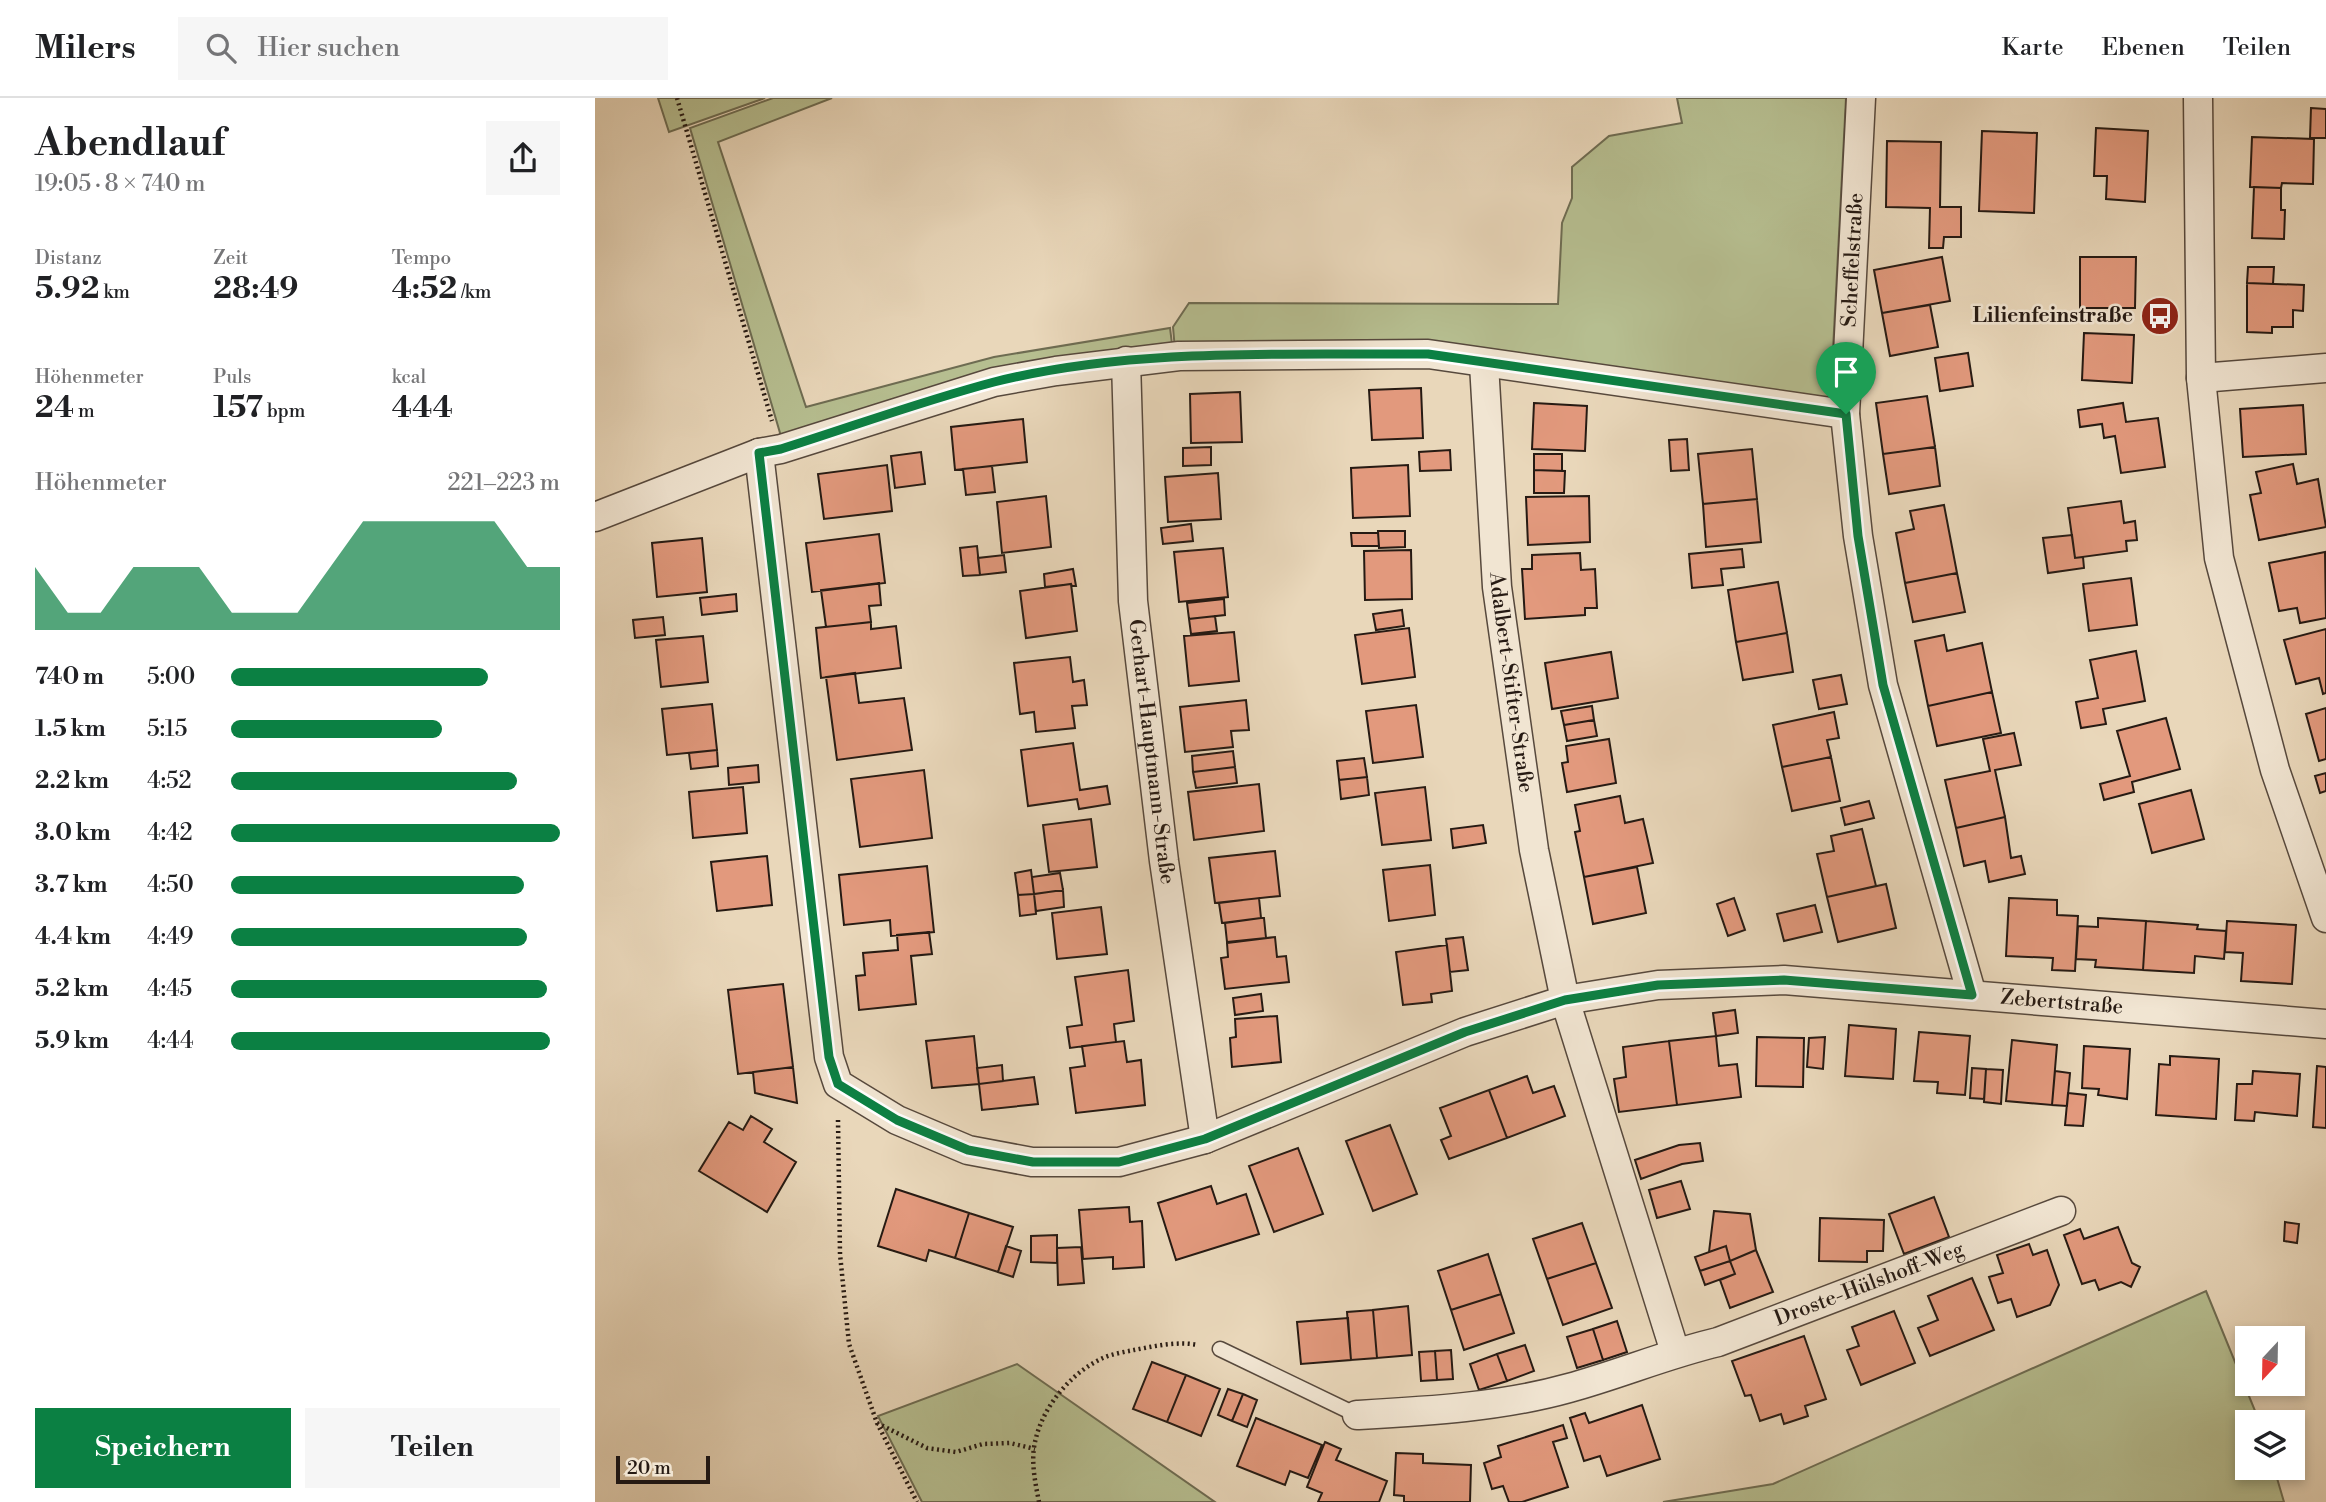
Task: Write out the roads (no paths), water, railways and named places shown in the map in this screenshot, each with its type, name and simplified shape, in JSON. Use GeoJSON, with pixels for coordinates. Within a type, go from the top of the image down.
{"type":"FeatureCollection","features":[{"type":"Feature","properties":{"kind":"street","name":"Scheffelstraße"},"geometry":{"type":"LineString","coordinates":[[1861,98],[1846,414],[1858,536],[1883,685],[1972,995]]}},
{"type":"Feature","properties":{"kind":"street"},"geometry":{"type":"LineString","coordinates":[[2197,98],[2201,378],[2219,558],[2275,770],[2326,918]]}},
{"type":"Feature","properties":{"kind":"street"},"geometry":{"type":"LineString","coordinates":[[595,517],[770,451],[995,382],[1126,361],[1179,356],[1428,354],[1846,414]]}},
{"type":"Feature","properties":{"kind":"street","name":"Gerhart-Hauptmann-Straße"},"geometry":{"type":"LineString","coordinates":[[1126,361],[1133,601],[1164,862],[1205,1139]]}},
{"type":"Feature","properties":{"kind":"street","name":"Adalbert-Stifter-Straße"},"geometry":{"type":"LineString","coordinates":[[1484,364],[1497,587],[1534,850],[1565,1000]]}},
{"type":"Feature","properties":{"kind":"street"},"geometry":{"type":"LineString","coordinates":[[2201,378],[2326,368]]}},
{"type":"Feature","properties":{"kind":"street","name":"Zebertstraße"},"geometry":{"type":"LineString","coordinates":[[770,451],[829,1057],[838,1084],[897,1120],[968,1150],[1033,1162],[1119,1162],[1205,1139],[1465,1032],[1565,1000],[1658,985],[1784,980],[2326,1024]]}},
{"type":"Feature","properties":{"kind":"street"},"geometry":{"type":"LineString","coordinates":[[1565,1000],[1675,1352]]}},
{"type":"Feature","properties":{"kind":"street","name":"Droste-Hülshoff-Weg"},"geometry":{"type":"LineString","coordinates":[[1357,1415],[1458,1409],[1569,1388],[1675,1352],[1718,1342],[2061,1211]]}},
{"type":"Feature","properties":{"kind":"lane"},"geometry":{"type":"LineString","coordinates":[[1220,1349],[1357,1415]]}},
{"type":"Feature","properties":{"kind":"place","name":"Lilienfeinstraße"},"geometry":{"type":"Point","coordinates":[2160,316]}}]}
